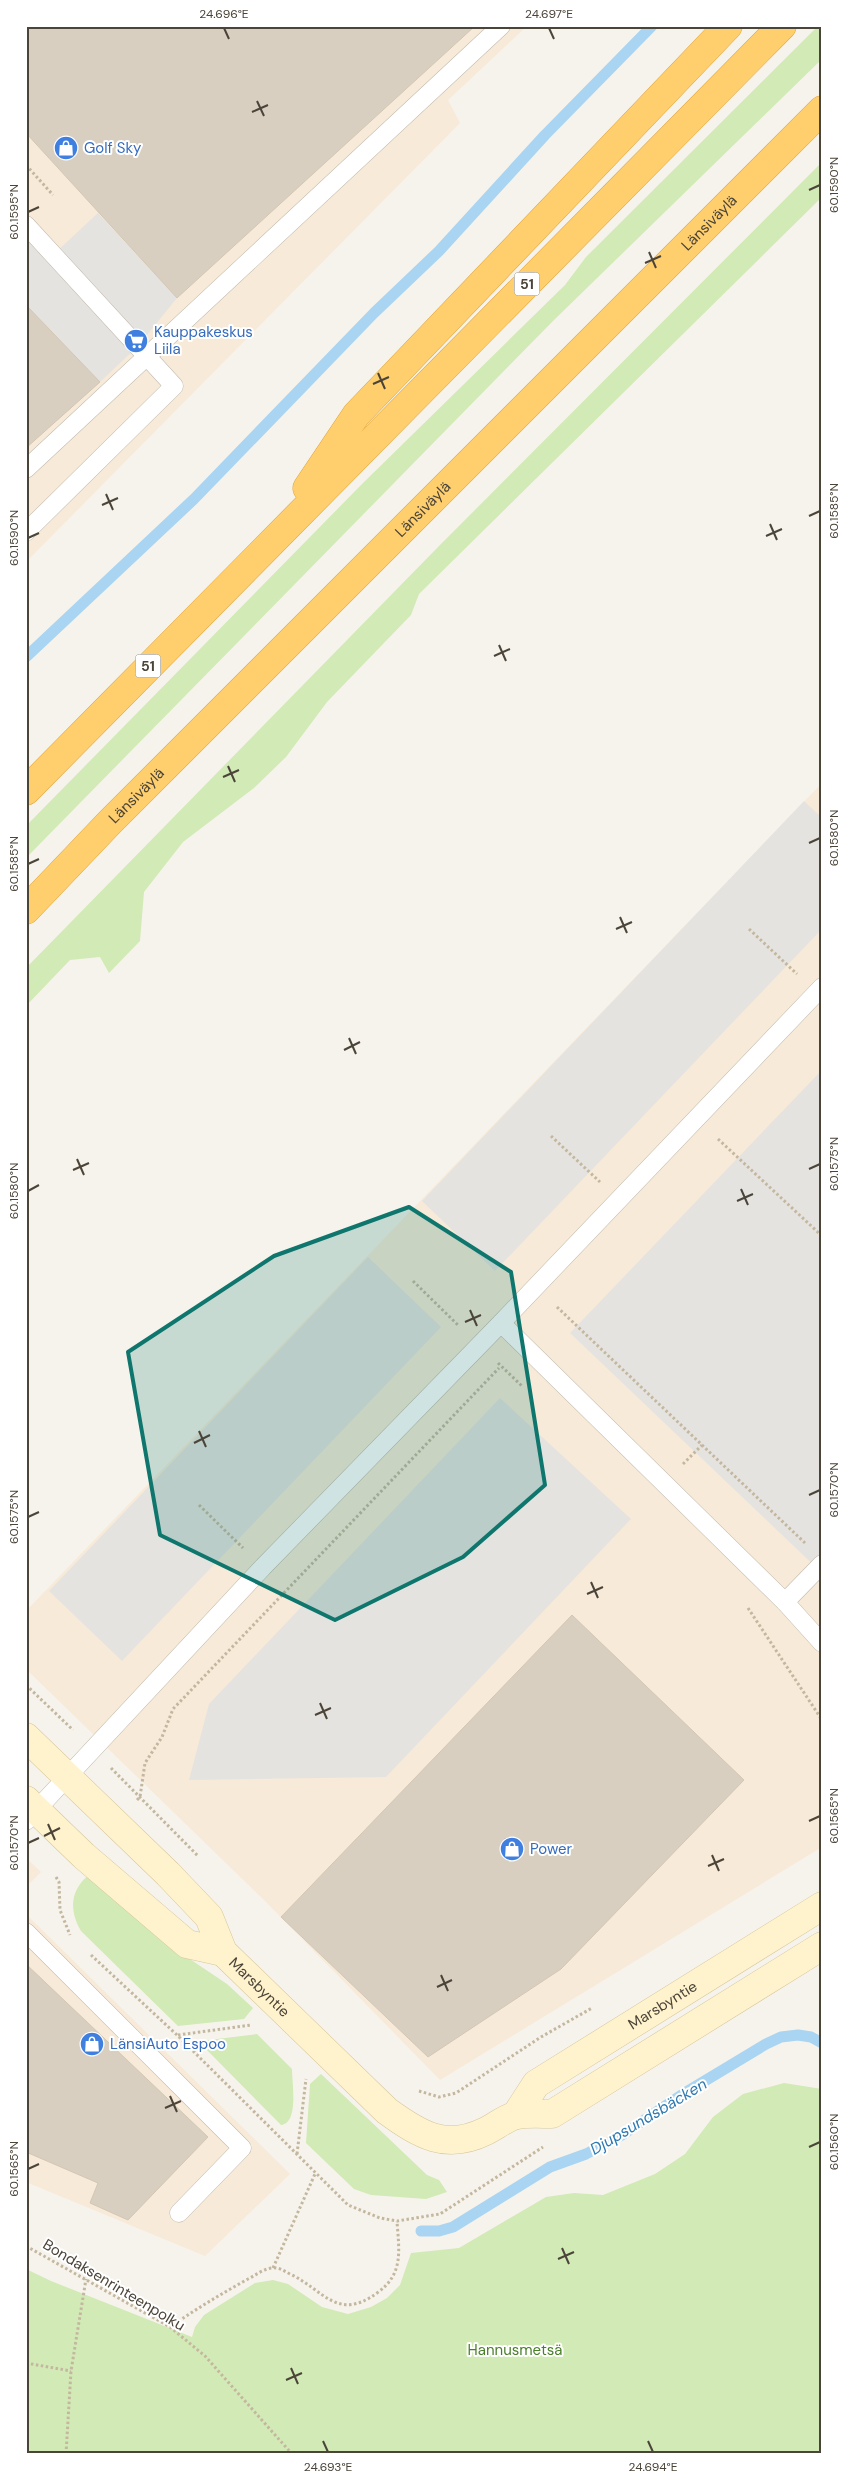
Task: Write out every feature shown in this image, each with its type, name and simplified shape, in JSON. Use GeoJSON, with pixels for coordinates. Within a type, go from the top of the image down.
{"type":"FeatureCollection","features":[{"type":"Feature","properties":{"kind":"highway"},"geometry":{"type":"LineString","coordinates":[[271,542],[356,415],[728,26]]}},
{"type":"Feature","properties":{"kind":"highway","name":"51"},"geometry":{"type":"LineString","coordinates":[[26,791],[782,26]]}},
{"type":"Feature","properties":{"kind":"highway","name":"Länsiväylä"},"geometry":{"type":"LineString","coordinates":[[26,910],[124,808],[822,110]]}},
{"type":"Feature","properties":{"kind":"main road","name":"Marsbyntie"},"geometry":{"type":"LineString","coordinates":[[26,1737],[168,1874],[209,1917],[223,1952],[387,2111],[415,2131],[431,2138],[448,2141],[484,2132],[516,2115],[552,2114],[822,1946]]}},
{"type":"Feature","properties":{"kind":"main road","name":"Marsbyntie"},"geometry":{"type":"LineString","coordinates":[[30,1811],[187,1944],[223,1952]]}},
{"type":"Feature","properties":{"kind":"main road","name":"Marsbyntie"},"geometry":{"type":"LineString","coordinates":[[516,2115],[536,2084],[822,1906]]}},
{"type":"Feature","properties":{"kind":"lane"},"geometry":{"type":"LineString","coordinates":[[26,469],[501,26]]}},
{"type":"Feature","properties":{"kind":"lane"},"geometry":{"type":"LineString","coordinates":[[26,225],[174,386],[26,532]]}},
{"type":"Feature","properties":{"kind":"lane"},"geometry":{"type":"LineString","coordinates":[[30,1811],[67,1778],[262,1567],[502,1323],[822,986]]}},
{"type":"Feature","properties":{"kind":"lane"},"geometry":{"type":"LineString","coordinates":[[502,1323],[785,1602],[822,1643]]}},
{"type":"Feature","properties":{"kind":"lane"},"geometry":{"type":"LineString","coordinates":[[785,1602],[822,1564]]}},
{"type":"Feature","properties":{"kind":"lane"},"geometry":{"type":"LineString","coordinates":[[26,1932],[242,2148],[178,2213]]}},
{"type":"Feature","properties":{"kind":"path"},"geometry":{"type":"LineString","coordinates":[[26,165],[53,195]]}},
{"type":"Feature","properties":{"kind":"path"},"geometry":{"type":"LineString","coordinates":[[749,929],[800,976]]}},
{"type":"Feature","properties":{"kind":"path"},"geometry":{"type":"LineString","coordinates":[[712,1145],[725,1132]]}},
{"type":"Feature","properties":{"kind":"path"},"geometry":{"type":"LineString","coordinates":[[551,1136],[602,1183]]}},
{"type":"Feature","properties":{"kind":"path"},"geometry":{"type":"LineString","coordinates":[[718,1139],[822,1236]]}},
{"type":"Feature","properties":{"kind":"path"},"geometry":{"type":"LineString","coordinates":[[413,1281],[529,1392]]}},
{"type":"Feature","properties":{"kind":"path"},"geometry":{"type":"LineString","coordinates":[[140,1797],[145,1763],[162,1737],[173,1709],[563,1300]]}},
{"type":"Feature","properties":{"kind":"path"},"geometry":{"type":"LineString","coordinates":[[557,1307],[808,1546]]}},
{"type":"Feature","properties":{"kind":"path"},"geometry":{"type":"LineString","coordinates":[[746,1605],[822,1720]]}},
{"type":"Feature","properties":{"kind":"path"},"geometry":{"type":"LineString","coordinates":[[26,1685],[200,1858]]}},
{"type":"Feature","properties":{"kind":"path"},"geometry":{"type":"LineString","coordinates":[[411,2089],[439,2097],[456,2093],[541,2037],[600,2004]]}},
{"type":"Feature","properties":{"kind":"path"},"geometry":{"type":"LineString","coordinates":[[177,2035],[256,2024]]}},
{"type":"Feature","properties":{"kind":"path"},"geometry":{"type":"LineString","coordinates":[[296,2155],[307,2072]]}},
{"type":"Feature","properties":{"kind":"path"},"geometry":{"type":"LineString","coordinates":[[273,2268],[315,2174]]}},
{"type":"Feature","properties":{"kind":"path"},"geometry":{"type":"LineString","coordinates":[[170,2327],[212,2298],[262,2271],[273,2268],[280,2269],[301,2279],[331,2302],[348,2304],[364,2302],[389,2285],[400,2260],[397,2221]]}},
{"type":"Feature","properties":{"kind":"path","name":"Bondaksenrinteenpolku"},"geometry":{"type":"LineString","coordinates":[[26,2246],[170,2327],[205,2356],[292,2454]]}},
{"type":"Feature","properties":{"kind":"path"},"geometry":{"type":"LineString","coordinates":[[66,2454],[71,2371],[86,2279]]}},
{"type":"Feature","properties":{"kind":"path"},"geometry":{"type":"LineString","coordinates":[[26,2363],[71,2371]]}},
{"type":"Feature","properties":{"kind":"highlighted area"},"geometry":{"type":"Polygon","coordinates":[[[409,1207],[511,1272],[545,1485],[463,1557],[335,1620],[160,1535],[128,1352],[274,1256],[409,1207]]]}},
{"type":"Feature","properties":{"kind":"shaded area","name":"Kauppakeskus Liila"},"geometry":{"type":"Polygon","coordinates":[[[26,26],[527,26],[448,100],[460,123],[26,562],[26,26]]]}},
{"type":"Feature","properties":{"kind":"shaded area"},"geometry":{"type":"Polygon","coordinates":[[[98,213],[177,298],[138,346],[100,382],[26,305],[26,225],[54,254],[98,213]]]}},
{"type":"Feature","properties":{"kind":"shaded area"},"geometry":{"type":"Polygon","coordinates":[[[822,783],[822,1847],[440,2080],[264,1900],[26,1669],[26,1611],[822,783]]]}},
{"type":"Feature","properties":{"kind":"shaded area"},"geometry":{"type":"Polygon","coordinates":[[[804,801],[822,818],[822,929],[495,1271],[422,1201],[804,801]]]}},
{"type":"Feature","properties":{"kind":"shaded area"},"geometry":{"type":"Polygon","coordinates":[[[822,1070],[822,1573],[570,1333],[822,1070]]]}},
{"type":"Feature","properties":{"kind":"shaded area"},"geometry":{"type":"Polygon","coordinates":[[[368,1257],[441,1327],[122,1661],[49,1591],[368,1257]]]}},
{"type":"Feature","properties":{"kind":"shaded area"},"geometry":{"type":"Polygon","coordinates":[[[500,1398],[631,1519],[386,1777],[189,1780],[209,1704],[500,1398]]]}},
{"type":"Feature","properties":{"kind":"shaded area"},"geometry":{"type":"Polygon","coordinates":[[[26,1858],[41,1872],[26,1887],[26,1858]]]}},
{"type":"Feature","properties":{"kind":"shaded area","name":"LänsiAuto Espoo"},"geometry":{"type":"Polygon","coordinates":[[[26,1914],[290,2174],[205,2256],[26,2182],[26,1914]]]}},
{"type":"Feature","properties":{"kind":"green space"},"geometry":{"type":"Polygon","coordinates":[[[822,26],[822,59],[553,321],[26,858],[26,826],[363,483],[565,285],[586,257],[817,27],[822,26]]]}},
{"type":"Feature","properties":{"kind":"green space"},"geometry":{"type":"Polygon","coordinates":[[[822,162],[822,197],[419,594],[411,615],[327,702],[286,757],[254,788],[183,842],[144,892],[140,941],[109,973],[100,957],[70,960],[26,1006],[26,968],[440,545],[822,162]]]}},
{"type":"Feature","properties":{"kind":"green space"},"geometry":{"type":"Polygon","coordinates":[[[89,1875],[157,1937],[227,1984],[253,2008],[244,2019],[178,2026],[81,1931],[75,1916],[73,1901],[78,1887],[89,1875]]]}},
{"type":"Feature","properties":{"kind":"green space"},"geometry":{"type":"Polygon","coordinates":[[[257,2034],[292,2069],[292,2110],[287,2123],[281,2125],[203,2046],[205,2041],[209,2040],[257,2034]]]}},
{"type":"Feature","properties":{"kind":"green space"},"geometry":{"type":"Polygon","coordinates":[[[321,2074],[427,2175],[439,2180],[447,2192],[426,2199],[371,2195],[354,2189],[306,2143],[310,2084],[321,2074]]]}},
{"type":"Feature","properties":{"kind":"green space","name":"Hannusmetsä"},"geometry":{"type":"Polygon","coordinates":[[[784,2083],[822,2089],[822,2454],[26,2454],[26,2269],[51,2281],[192,2337],[195,2327],[204,2315],[255,2283],[273,2280],[288,2284],[322,2307],[348,2314],[371,2307],[387,2298],[400,2285],[411,2253],[459,2248],[546,2197],[574,2193],[603,2195],[655,2174],[685,2154],[713,2117],[743,2094],[784,2083]]]}},
{"type":"Feature","properties":{"kind":"building"},"geometry":{"type":"Polygon","coordinates":[[[26,26],[475,26],[177,298],[26,133],[26,26]]]}},
{"type":"Feature","properties":{"kind":"building"},"geometry":{"type":"Polygon","coordinates":[[[26,305],[100,382],[26,448],[26,305]]]}},
{"type":"Feature","properties":{"kind":"building","name":"Power"},"geometry":{"type":"Polygon","coordinates":[[[572,1615],[744,1780],[561,1969],[428,2057],[281,1917],[572,1615]]]}},
{"type":"Feature","properties":{"kind":"building"},"geometry":{"type":"Polygon","coordinates":[[[26,1964],[208,2137],[128,2220],[90,2203],[98,2183],[26,2152],[26,1964]]]}},
{"type":"Feature","properties":{"kind":"waterway"},"geometry":{"type":"LineString","coordinates":[[26,657],[194,499],[374,313],[439,251],[545,135],[652,26]]}},
{"type":"Feature","properties":{"kind":"waterway","name":"Djupsundsbäcken"},"geometry":{"type":"LineString","coordinates":[[421,2231],[439,2231],[453,2227],[550,2167],[586,2154],[622,2135],[683,2094],[766,2044],[781,2037],[798,2035],[811,2037],[822,2043]]}},
{"type":"Feature","properties":{"kind":"place","name":"Golf Sky"},"geometry":{"type":"Point","coordinates":[66,148]}},
{"type":"Feature","properties":{"kind":"place","name":"Kauppakeskus Liila"},"geometry":{"type":"Point","coordinates":[136,341]}},
{"type":"Feature","properties":{"kind":"place","name":"Power"},"geometry":{"type":"Point","coordinates":[512,1849]}},
{"type":"Feature","properties":{"kind":"place","name":"LänsiAuto Espoo"},"geometry":{"type":"Point","coordinates":[92,2044]}}]}
